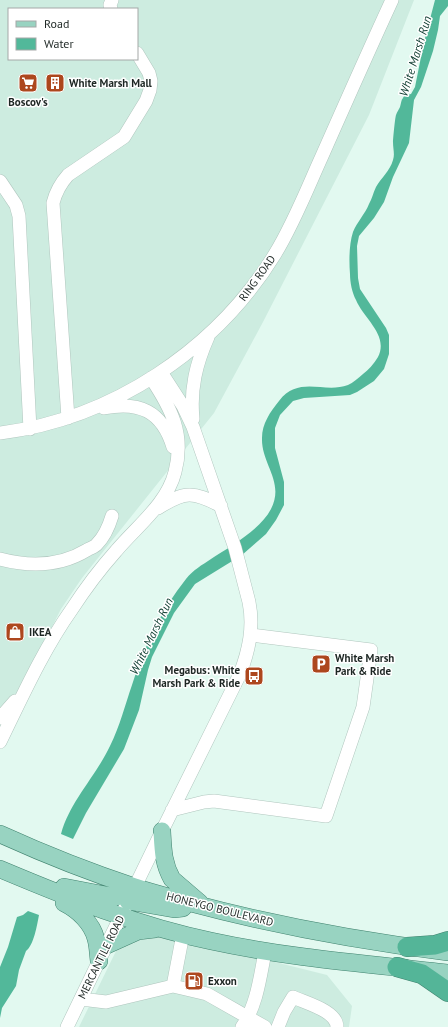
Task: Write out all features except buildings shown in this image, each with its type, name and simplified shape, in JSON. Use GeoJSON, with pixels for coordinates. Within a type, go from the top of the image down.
{"type":"FeatureCollection","features":[{"type":"Feature","properties":{"kind":"highway"},"geometry":{"type":"LineString","coordinates":[[407,947],[435,945],[448,941]]}},
{"type":"Feature","properties":{"kind":"highway"},"geometry":{"type":"LineString","coordinates":[[397,967],[422,974],[448,992]]}},
{"type":"Feature","properties":{"kind":"main road"},"geometry":{"type":"LineString","coordinates":[[162,831],[165,863],[172,879],[203,906]]}},
{"type":"Feature","properties":{"kind":"main road"},"geometry":{"type":"LineString","coordinates":[[0,834],[60,860],[131,894],[174,909],[203,906]]}},
{"type":"Feature","properties":{"kind":"main road"},"geometry":{"type":"LineString","coordinates":[[0,869],[59,894],[120,916],[183,934],[265,952],[448,973]]}},
{"type":"Feature","properties":{"kind":"main road"},"geometry":{"type":"LineString","coordinates":[[0,869],[37,891],[70,906],[83,916],[91,926],[96,939],[98,961]]}},
{"type":"Feature","properties":{"kind":"main road"},"geometry":{"type":"LineString","coordinates":[[21,878],[116,897],[131,894]]}},
{"type":"Feature","properties":{"kind":"main road","name":"HONEYGO BOULEVARD"},"geometry":{"type":"LineString","coordinates":[[203,906],[272,923],[355,939],[448,952]]}},
{"type":"Feature","properties":{"kind":"main road"},"geometry":{"type":"LineString","coordinates":[[107,945],[138,930],[163,929]]}},
{"type":"Feature","properties":{"kind":"street","name":"RING ROAD"},"geometry":{"type":"LineString","coordinates":[[0,433],[30,429],[86,412],[108,402],[156,375],[184,356],[227,316],[252,287],[288,232],[392,0]]}},
{"type":"Feature","properties":{"kind":"street"},"geometry":{"type":"LineString","coordinates":[[68,418],[53,203],[56,190],[62,181],[68,175],[124,137],[146,101],[150,90],[150,73],[138,55]]}},
{"type":"Feature","properties":{"kind":"street"},"geometry":{"type":"LineString","coordinates":[[0,181],[16,205],[19,216],[30,429]]}},
{"type":"Feature","properties":{"kind":"street"},"geometry":{"type":"LineString","coordinates":[[194,426],[191,398],[193,384],[197,365],[208,335]]}},
{"type":"Feature","properties":{"kind":"street"},"geometry":{"type":"LineString","coordinates":[[156,375],[183,406],[194,426]]}},
{"type":"Feature","properties":{"kind":"street"},"geometry":{"type":"LineString","coordinates":[[0,742],[50,644],[71,610],[109,559],[151,513],[172,482],[178,460],[177,434],[173,416],[156,375]]}},
{"type":"Feature","properties":{"kind":"street"},"geometry":{"type":"LineString","coordinates":[[86,412],[116,406],[144,409],[153,414],[165,426],[178,460]]}},
{"type":"Feature","properties":{"kind":"street","name":"MERCANTILE ROAD"},"geometry":{"type":"LineString","coordinates":[[67,1027],[120,916],[240,674],[245,661],[251,635],[251,614],[242,574],[194,426]]}},
{"type":"Feature","properties":{"kind":"street"},"geometry":{"type":"LineString","coordinates":[[151,513],[171,500],[192,494],[199,495],[221,506]]}},
{"type":"Feature","properties":{"kind":"street"},"geometry":{"type":"LineString","coordinates":[[0,559],[18,564],[39,564],[55,563],[77,556],[97,544],[108,529],[112,516]]}},
{"type":"Feature","properties":{"kind":"street"},"geometry":{"type":"LineString","coordinates":[[172,810],[208,801],[326,816],[363,707],[371,650],[251,635]]}},
{"type":"Feature","properties":{"kind":"street"},"geometry":{"type":"LineString","coordinates":[[0,718],[26,690]]}},
{"type":"Feature","properties":{"kind":"street"},"geometry":{"type":"LineString","coordinates":[[173,986],[183,934]]}},
{"type":"Feature","properties":{"kind":"street"},"geometry":{"type":"LineString","coordinates":[[245,1022],[255,998],[265,952]]}},
{"type":"Feature","properties":{"kind":"street"},"geometry":{"type":"LineString","coordinates":[[81,999],[106,1002],[173,986],[207,994],[245,1022],[265,1027]]}},
{"type":"Feature","properties":{"kind":"street"},"geometry":{"type":"LineString","coordinates":[[278,1027],[284,1012],[294,997],[331,1014],[337,1022],[337,1027]]}},
{"type":"Feature","properties":{"kind":"shaded area","name":"White Marsh Mall"},"geometry":{"type":"Polygon","coordinates":[[[0,0],[414,0],[369,115],[263,322],[214,413],[82,578],[61,609],[0,730],[0,0]]]}},
{"type":"Feature","properties":{"kind":"shaded area"},"geometry":{"type":"Polygon","coordinates":[[[163,934],[327,975],[352,1006],[349,1027],[79,1027],[116,951],[122,944],[134,937],[163,934]]]}},
{"type":"Feature","properties":{"kind":"water","name":"White Marsh Run"},"geometry":{"type":"Polygon","coordinates":[[[435,0],[448,0],[448,6],[440,16],[433,51],[421,87],[414,100],[409,143],[393,177],[384,202],[374,218],[359,236],[357,246],[358,278],[360,289],[389,335],[389,354],[384,369],[374,381],[357,392],[350,395],[304,398],[293,401],[280,415],[275,428],[275,448],[284,482],[284,505],[266,534],[242,555],[195,584],[174,613],[152,657],[139,710],[124,749],[86,813],[73,839],[61,834],[70,811],[98,768],[114,738],[142,657],[154,629],[169,603],[192,573],[252,531],[260,524],[271,509],[275,499],[274,482],[265,456],[262,438],[263,428],[267,418],[279,401],[287,393],[303,387],[330,388],[348,385],[367,371],[378,357],[381,349],[378,334],[360,307],[355,297],[350,280],[349,264],[351,242],[353,232],[367,208],[376,187],[390,168],[393,160],[393,140],[396,115],[401,101],[406,95],[411,94],[415,87],[424,42],[435,0]]]}},
{"type":"Feature","properties":{"kind":"water"},"geometry":{"type":"Polygon","coordinates":[[[28,911],[39,915],[35,934],[29,948],[26,951],[19,970],[16,986],[2,1008],[0,1018],[0,967],[17,917],[28,911]]]}},
{"type":"Feature","properties":{"kind":"place","name":"Boscov's"},"geometry":{"type":"Point","coordinates":[28,83]}},
{"type":"Feature","properties":{"kind":"place","name":"White Marsh Mall"},"geometry":{"type":"Point","coordinates":[55,83]}},
{"type":"Feature","properties":{"kind":"place","name":"IKEA"},"geometry":{"type":"Point","coordinates":[15,632]}},
{"type":"Feature","properties":{"kind":"place","name":"White Marsh Park & Ride"},"geometry":{"type":"Point","coordinates":[321,664]}},
{"type":"Feature","properties":{"kind":"place","name":"Megabus: White Marsh Park & Ride"},"geometry":{"type":"Point","coordinates":[254,676]}},
{"type":"Feature","properties":{"kind":"place","name":"Exxon"},"geometry":{"type":"Point","coordinates":[194,981]}}]}
